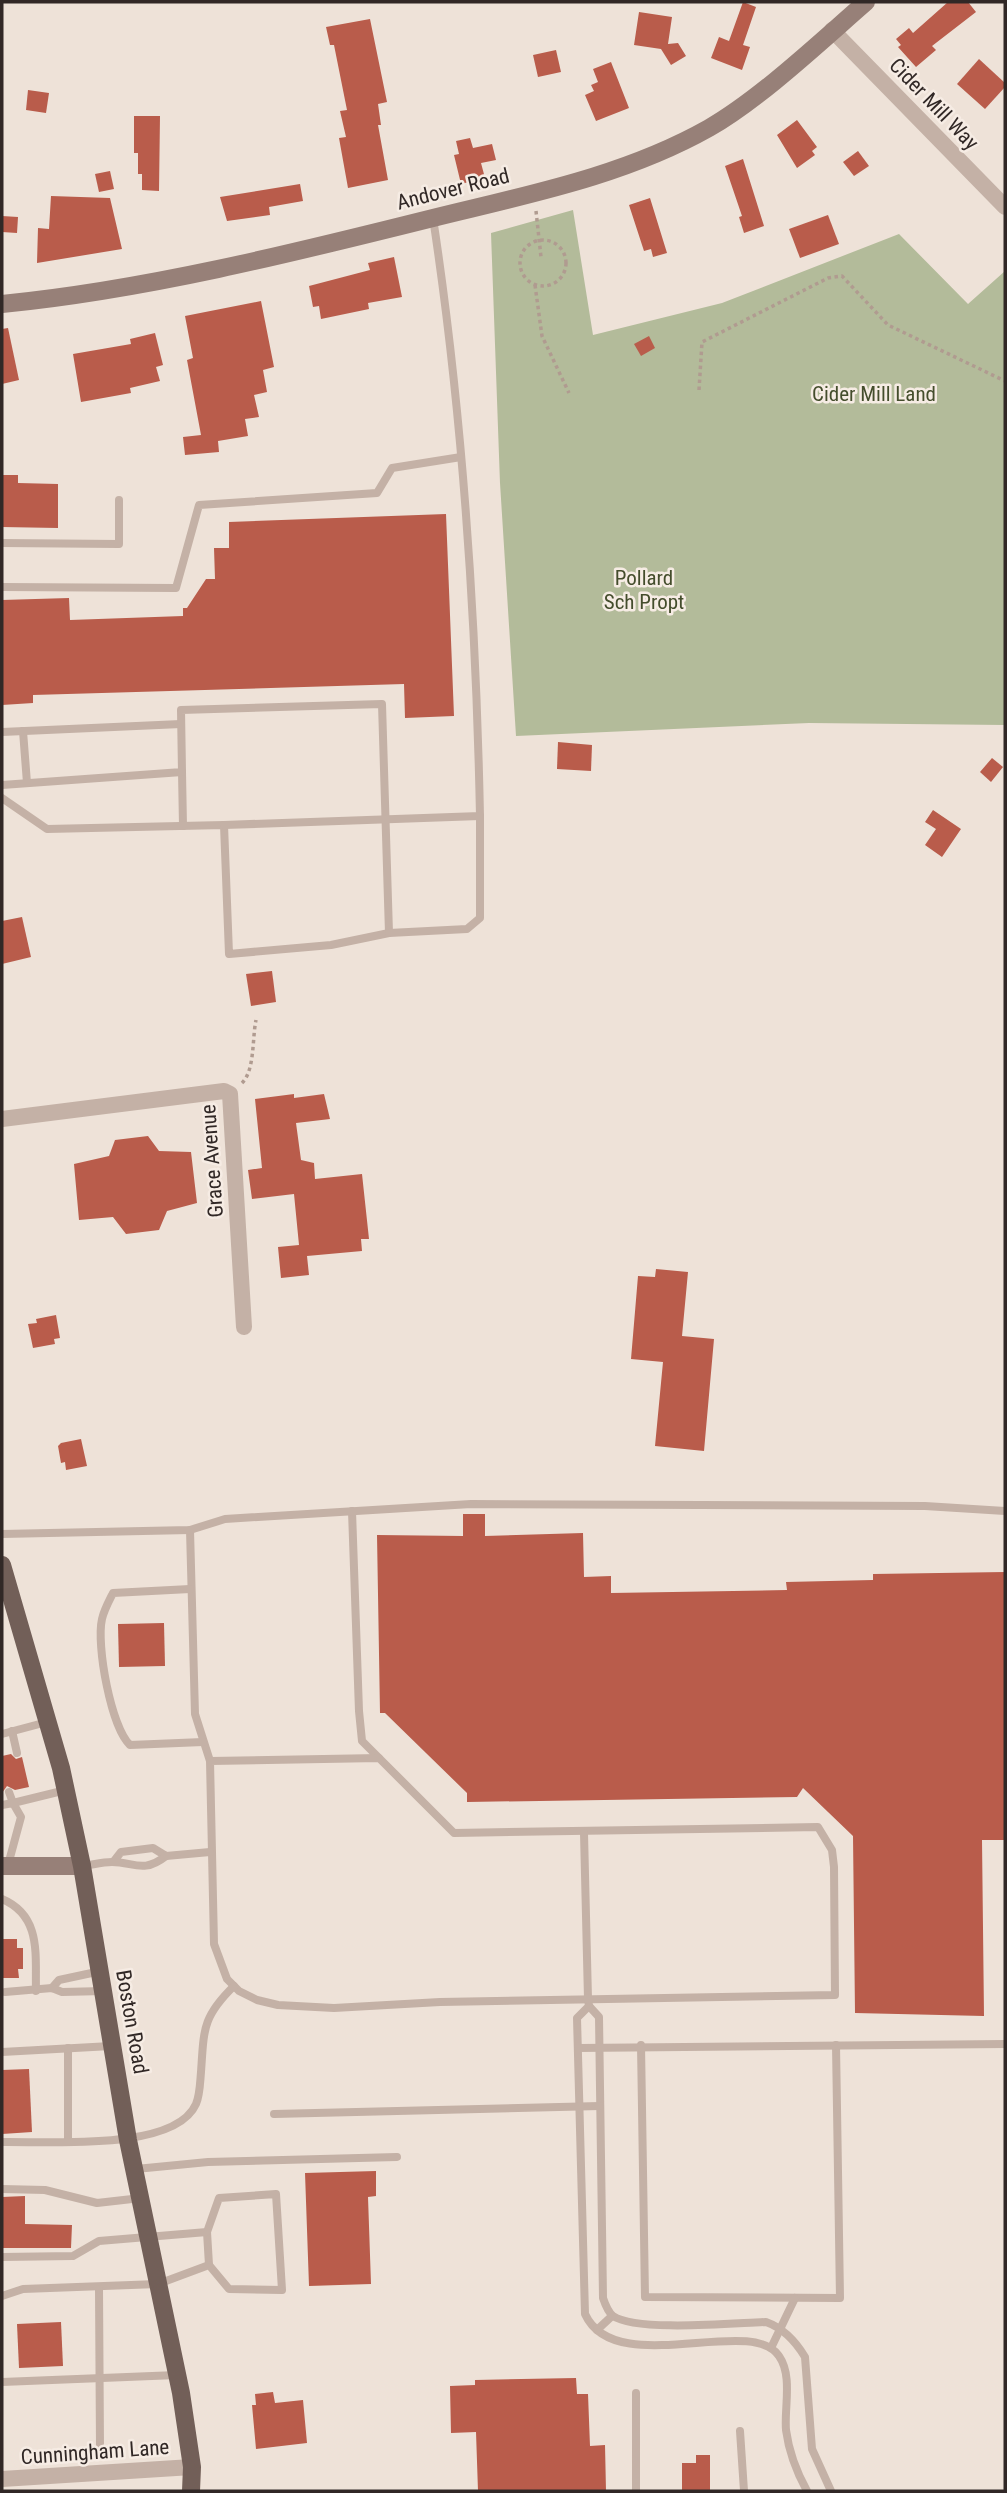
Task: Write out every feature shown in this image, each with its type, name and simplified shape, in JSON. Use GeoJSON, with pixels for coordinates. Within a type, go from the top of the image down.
{"type":"FeatureCollection","features":[{"type":"Feature","properties":{"kind":"main road","name":"Andover Road"},"geometry":{"type":"LineString","coordinates":[[2,304],[89,292],[203,270],[433,218],[591,178],[709,127],[756,94],[866,2]]}},
{"type":"Feature","properties":{"kind":"main road","name":"Boston Road"},"geometry":{"type":"LineString","coordinates":[[2,1565],[66,1790],[82,1867],[128,2140],[177,2375],[192,2467],[191,2491]]}},
{"type":"Feature","properties":{"kind":"main road"},"geometry":{"type":"LineString","coordinates":[[5,1866],[82,1867]]}},
{"type":"Feature","properties":{"kind":"street","name":"Cider Mill Way"},"geometry":{"type":"LineString","coordinates":[[832,30],[1005,207]]}},
{"type":"Feature","properties":{"kind":"street","name":"Grace Avenue"},"geometry":{"type":"LineString","coordinates":[[2,1119],[223,1091],[230,1094],[244,1327]]}},
{"type":"Feature","properties":{"kind":"street","name":"Cunningham Lane"},"geometry":{"type":"LineString","coordinates":[[2,2479],[192,2467]]}},
{"type":"Feature","properties":{"kind":"lane"},"geometry":{"type":"LineString","coordinates":[[224,825],[229,954],[331,945],[389,933],[467,929],[480,918],[478,712],[461,457],[433,218]]}},
{"type":"Feature","properties":{"kind":"lane"},"geometry":{"type":"LineString","coordinates":[[2,587],[176,588],[200,505],[377,493],[392,468],[461,457]]}},
{"type":"Feature","properties":{"kind":"lane"},"geometry":{"type":"LineString","coordinates":[[2,543],[119,544],[119,500]]}},
{"type":"Feature","properties":{"kind":"lane"},"geometry":{"type":"LineString","coordinates":[[183,826],[181,710],[382,705],[389,933]]}},
{"type":"Feature","properties":{"kind":"lane"},"geometry":{"type":"LineString","coordinates":[[2,732],[181,724]]}},
{"type":"Feature","properties":{"kind":"lane"},"geometry":{"type":"LineString","coordinates":[[23,731],[27,783]]}},
{"type":"Feature","properties":{"kind":"lane"},"geometry":{"type":"LineString","coordinates":[[2,785],[182,772]]}},
{"type":"Feature","properties":{"kind":"lane"},"geometry":{"type":"LineString","coordinates":[[2,798],[47,829],[480,816]]}},
{"type":"Feature","properties":{"kind":"lane"},"geometry":{"type":"LineString","coordinates":[[2,1534],[190,1530],[225,1519],[471,1504],[925,1506],[1005,1511]]}},
{"type":"Feature","properties":{"kind":"lane"},"geometry":{"type":"LineString","coordinates":[[190,1530],[195,1714],[210,1761],[214,1944],[218,1961],[234,1986],[257,2000],[334,2008],[388,2004],[588,2003],[835,1995],[834,1867],[832,1850],[818,1827],[584,1833],[454,1833],[362,1741],[352,1511]]}},
{"type":"Feature","properties":{"kind":"lane"},"geometry":{"type":"LineString","coordinates":[[190,1589],[113,1593],[102,1619],[101,1640],[114,1720],[121,1737],[130,1745],[203,1742]]}},
{"type":"Feature","properties":{"kind":"lane"},"geometry":{"type":"LineString","coordinates":[[2,1734],[47,1722]]}},
{"type":"Feature","properties":{"kind":"lane"},"geometry":{"type":"LineString","coordinates":[[12,1731],[17,1753]]}},
{"type":"Feature","properties":{"kind":"lane"},"geometry":{"type":"LineString","coordinates":[[210,1761],[379,1758]]}},
{"type":"Feature","properties":{"kind":"lane"},"geometry":{"type":"LineString","coordinates":[[25,1788],[28,1799]]}},
{"type":"Feature","properties":{"kind":"lane"},"geometry":{"type":"LineString","coordinates":[[2,1805],[66,1790]]}},
{"type":"Feature","properties":{"kind":"lane"},"geometry":{"type":"LineString","coordinates":[[5,1866],[21,1817],[9,1792]]}},
{"type":"Feature","properties":{"kind":"lane"},"geometry":{"type":"LineString","coordinates":[[584,1833],[588,2003],[599,2017],[603,2298],[612,2316],[633,2324],[765,2322],[781,2330],[799,2346],[805,2357],[812,2449],[831,2491]]}},
{"type":"Feature","properties":{"kind":"lane"},"geometry":{"type":"LineString","coordinates":[[114,1861],[121,1852],[153,1848],[166,1856]]}},
{"type":"Feature","properties":{"kind":"lane"},"geometry":{"type":"LineString","coordinates":[[82,1867],[114,1861],[125,1867],[155,1865],[166,1856],[210,1852]]}},
{"type":"Feature","properties":{"kind":"lane"},"geometry":{"type":"LineString","coordinates":[[2,1899],[15,1905],[36,1939],[36,1991]]}},
{"type":"Feature","properties":{"kind":"lane"},"geometry":{"type":"LineString","coordinates":[[52,1988],[59,1980],[101,1971]]}},
{"type":"Feature","properties":{"kind":"lane"},"geometry":{"type":"LineString","coordinates":[[2,2142],[128,2140],[169,2128],[184,2119],[195,2106],[209,2014],[234,1986]]}},
{"type":"Feature","properties":{"kind":"lane"},"geometry":{"type":"LineString","coordinates":[[5,1992],[52,1988],[62,1992],[104,1991]]}},
{"type":"Feature","properties":{"kind":"lane"},"geometry":{"type":"LineString","coordinates":[[588,2003],[577,2018],[585,2314],[597,2330],[622,2343],[748,2343],[771,2348],[779,2355],[786,2377],[790,2455],[807,2491]]}},
{"type":"Feature","properties":{"kind":"lane"},"geometry":{"type":"LineString","coordinates":[[578,2048],[641,2045],[1005,2044]]}},
{"type":"Feature","properties":{"kind":"lane"},"geometry":{"type":"LineString","coordinates":[[2,2052],[114,2045]]}},
{"type":"Feature","properties":{"kind":"lane"},"geometry":{"type":"LineString","coordinates":[[641,2045],[645,2297],[841,2298],[836,2045]]}},
{"type":"Feature","properties":{"kind":"lane"},"geometry":{"type":"LineString","coordinates":[[68,2048],[68,2141]]}},
{"type":"Feature","properties":{"kind":"lane"},"geometry":{"type":"LineString","coordinates":[[274,2114],[600,2106]]}},
{"type":"Feature","properties":{"kind":"lane"},"geometry":{"type":"LineString","coordinates":[[136,2169],[208,2162],[397,2157]]}},
{"type":"Feature","properties":{"kind":"lane"},"geometry":{"type":"LineString","coordinates":[[2,2189],[46,2190],[97,2203],[141,2198]]}},
{"type":"Feature","properties":{"kind":"lane"},"geometry":{"type":"LineString","coordinates":[[276,2194],[282,2290],[229,2289],[209,2265],[207,2232],[219,2198],[276,2194]]}},
{"type":"Feature","properties":{"kind":"lane"},"geometry":{"type":"LineString","coordinates":[[2,2257],[73,2256],[99,2241],[207,2232]]}},
{"type":"Feature","properties":{"kind":"lane"},"geometry":{"type":"LineString","coordinates":[[2,2296],[23,2289],[158,2284],[209,2265]]}},
{"type":"Feature","properties":{"kind":"lane"},"geometry":{"type":"LineString","coordinates":[[99,2288],[97,2377],[100,2447]]}},
{"type":"Feature","properties":{"kind":"lane"},"geometry":{"type":"LineString","coordinates":[[771,2348],[795,2298]]}},
{"type":"Feature","properties":{"kind":"lane"},"geometry":{"type":"LineString","coordinates":[[597,2330],[612,2316]]}},
{"type":"Feature","properties":{"kind":"lane"},"geometry":{"type":"LineString","coordinates":[[2,2382],[177,2375]]}},
{"type":"Feature","properties":{"kind":"lane"},"geometry":{"type":"LineString","coordinates":[[636,2393],[636,2491]]}},
{"type":"Feature","properties":{"kind":"lane"},"geometry":{"type":"LineString","coordinates":[[740,2431],[744,2491]]}},
{"type":"Feature","properties":{"kind":"path"},"geometry":{"type":"LineString","coordinates":[[536,209],[541,257]]}},
{"type":"Feature","properties":{"kind":"path"},"geometry":{"type":"LineString","coordinates":[[539,240],[559,246],[566,260],[565,268],[551,285],[536,285],[524,276],[519,261],[525,248],[539,240]]}},
{"type":"Feature","properties":{"kind":"path"},"geometry":{"type":"LineString","coordinates":[[699,390],[702,342],[828,278],[842,276],[888,325],[1005,381]]}},
{"type":"Feature","properties":{"kind":"path"},"geometry":{"type":"LineString","coordinates":[[536,285],[542,336],[569,393]]}},
{"type":"Feature","properties":{"kind":"path"},"geometry":{"type":"LineString","coordinates":[[230,1094],[249,1076],[256,1020]]}},
{"type":"Feature","properties":{"kind":"green space"},"geometry":{"type":"Polygon","coordinates":[[[573,210],[593,335],[722,303],[899,234],[968,304],[1005,271],[1005,725],[809,723],[516,736],[500,483],[491,233],[573,210]]]}},
{"type":"Feature","properties":{"kind":"building"},"geometry":{"type":"Polygon","coordinates":[[[743,2],[756,7],[743,45],[750,47],[742,70],[711,58],[719,37],[729,41],[743,2]]]}},
{"type":"Feature","properties":{"kind":"building"},"geometry":{"type":"Polygon","coordinates":[[[948,2],[968,2],[976,12],[932,46],[936,50],[916,67],[898,47],[901,45],[896,39],[909,28],[913,33],[948,2]]]}},
{"type":"Feature","properties":{"kind":"building"},"geometry":{"type":"Polygon","coordinates":[[[639,12],[672,17],[668,44],[678,43],[686,56],[671,65],[661,49],[634,45],[639,12]]]}},
{"type":"Feature","properties":{"kind":"building"},"geometry":{"type":"Polygon","coordinates":[[[370,19],[387,102],[378,104],[381,125],[378,125],[388,180],[348,188],[339,138],[346,137],[340,111],[347,110],[334,45],[330,45],[326,27],[370,19]]]}},
{"type":"Feature","properties":{"kind":"building"},"geometry":{"type":"Polygon","coordinates":[[[556,50],[561,72],[538,77],[533,55],[556,50]]]}},
{"type":"Feature","properties":{"kind":"building"},"geometry":{"type":"Polygon","coordinates":[[[979,59],[1005,83],[1005,87],[985,109],[957,84],[979,59]]]}},
{"type":"Feature","properties":{"kind":"building"},"geometry":{"type":"Polygon","coordinates":[[[611,62],[629,108],[596,121],[585,95],[594,91],[591,85],[598,82],[593,69],[611,62]]]}},
{"type":"Feature","properties":{"kind":"building"},"geometry":{"type":"Polygon","coordinates":[[[28,90],[49,93],[46,113],[26,110],[28,90]]]}},
{"type":"Feature","properties":{"kind":"building"},"geometry":{"type":"Polygon","coordinates":[[[134,116],[160,116],[159,191],[142,190],[142,174],[138,174],[138,153],[134,153],[134,116]]]}},
{"type":"Feature","properties":{"kind":"building"},"geometry":{"type":"Polygon","coordinates":[[[797,120],[817,147],[812,151],[815,155],[797,168],[777,135],[797,120]]]}},
{"type":"Feature","properties":{"kind":"building"},"geometry":{"type":"Polygon","coordinates":[[[470,138],[473,148],[492,144],[496,160],[481,163],[485,178],[461,184],[454,155],[459,154],[456,141],[470,138]]]}},
{"type":"Feature","properties":{"kind":"building"},"geometry":{"type":"Polygon","coordinates":[[[858,151],[869,166],[854,176],[843,162],[858,151]]]}},
{"type":"Feature","properties":{"kind":"building"},"geometry":{"type":"Polygon","coordinates":[[[743,159],[764,226],[744,233],[739,217],[742,216],[725,166],[743,159]]]}},
{"type":"Feature","properties":{"kind":"building"},"geometry":{"type":"Polygon","coordinates":[[[110,171],[114,189],[99,192],[95,174],[110,171]]]}},
{"type":"Feature","properties":{"kind":"building"},"geometry":{"type":"Polygon","coordinates":[[[300,184],[303,201],[269,207],[270,215],[227,221],[220,197],[300,184]]]}},
{"type":"Feature","properties":{"kind":"building"},"geometry":{"type":"Polygon","coordinates":[[[51,196],[110,198],[122,249],[37,263],[38,228],[49,229],[51,196]]]}},
{"type":"Feature","properties":{"kind":"building"},"geometry":{"type":"Polygon","coordinates":[[[650,198],[667,253],[653,257],[651,249],[644,251],[629,205],[650,198]]]}},
{"type":"Feature","properties":{"kind":"building"},"geometry":{"type":"Polygon","coordinates":[[[828,215],[839,244],[800,258],[789,229],[828,215]]]}},
{"type":"Feature","properties":{"kind":"building"},"geometry":{"type":"Polygon","coordinates":[[[2,216],[18,217],[17,233],[2,232],[2,216]]]}},
{"type":"Feature","properties":{"kind":"building"},"geometry":{"type":"Polygon","coordinates":[[[394,257],[402,297],[368,303],[369,309],[321,319],[319,306],[313,307],[309,286],[370,270],[368,263],[394,257]]]}},
{"type":"Feature","properties":{"kind":"building"},"geometry":{"type":"Polygon","coordinates":[[[261,301],[274,367],[263,370],[267,392],[254,395],[259,417],[245,419],[248,436],[218,441],[219,452],[185,455],[183,437],[201,435],[187,360],[193,358],[185,316],[261,301]]]}},
{"type":"Feature","properties":{"kind":"building"},"geometry":{"type":"Polygon","coordinates":[[[8,328],[19,380],[2,384],[2,329],[8,328]]]}},
{"type":"Feature","properties":{"kind":"building"},"geometry":{"type":"Polygon","coordinates":[[[155,333],[163,365],[156,367],[160,381],[130,388],[131,393],[81,402],[73,354],[131,344],[130,339],[155,333]]]}},
{"type":"Feature","properties":{"kind":"building"},"geometry":{"type":"Polygon","coordinates":[[[649,336],[655,348],[641,356],[634,344],[649,336]]]}},
{"type":"Feature","properties":{"kind":"building"},"geometry":{"type":"Polygon","coordinates":[[[2,475],[18,475],[18,483],[58,484],[58,528],[2,527],[2,475]]]}},
{"type":"Feature","properties":{"kind":"building"},"geometry":{"type":"Polygon","coordinates":[[[446,514],[454,716],[405,718],[404,684],[33,695],[33,703],[2,705],[2,600],[69,598],[70,620],[183,616],[183,608],[187,608],[206,579],[215,579],[214,548],[229,548],[229,522],[446,514]]]}},
{"type":"Feature","properties":{"kind":"building"},"geometry":{"type":"Polygon","coordinates":[[[558,742],[592,745],[591,771],[557,769],[558,742]]]}},
{"type":"Feature","properties":{"kind":"building"},"geometry":{"type":"Polygon","coordinates":[[[992,758],[1003,767],[991,782],[980,772],[992,758]]]}},
{"type":"Feature","properties":{"kind":"building"},"geometry":{"type":"Polygon","coordinates":[[[933,810],[961,829],[942,857],[925,845],[936,829],[925,822],[933,810]]]}},
{"type":"Feature","properties":{"kind":"building"},"geometry":{"type":"Polygon","coordinates":[[[22,917],[31,957],[2,964],[2,921],[22,917]]]}},
{"type":"Feature","properties":{"kind":"building"},"geometry":{"type":"Polygon","coordinates":[[[272,971],[276,1002],[251,1006],[246,974],[272,971]]]}},
{"type":"Feature","properties":{"kind":"building"},"geometry":{"type":"Polygon","coordinates":[[[294,1094],[294,1098],[324,1094],[330,1119],[296,1123],[301,1160],[314,1163],[315,1179],[362,1174],[369,1239],[361,1239],[362,1251],[307,1256],[309,1275],[281,1278],[278,1247],[299,1245],[294,1194],[252,1199],[248,1170],[262,1168],[255,1099],[294,1094]]]}},
{"type":"Feature","properties":{"kind":"building"},"geometry":{"type":"Polygon","coordinates":[[[148,1136],[159,1151],[191,1152],[197,1203],[167,1211],[159,1230],[126,1234],[113,1217],[79,1220],[74,1164],[109,1156],[115,1140],[148,1136]]]}},
{"type":"Feature","properties":{"kind":"building"},"geometry":{"type":"Polygon","coordinates":[[[656,1269],[688,1272],[682,1336],[714,1339],[704,1451],[655,1446],[663,1362],[631,1359],[638,1276],[655,1277],[656,1269]]]}},
{"type":"Feature","properties":{"kind":"building"},"geometry":{"type":"Polygon","coordinates":[[[56,1315],[60,1338],[54,1339],[55,1344],[33,1348],[28,1324],[37,1323],[36,1319],[56,1315]]]}},
{"type":"Feature","properties":{"kind":"building"},"geometry":{"type":"Polygon","coordinates":[[[81,1439],[87,1466],[66,1470],[65,1462],[61,1463],[58,1446],[81,1439]]]}},
{"type":"Feature","properties":{"kind":"building"},"geometry":{"type":"Polygon","coordinates":[[[463,1514],[485,1514],[485,1536],[583,1533],[584,1577],[611,1576],[611,1593],[787,1590],[786,1582],[873,1580],[873,1574],[1005,1572],[1005,1840],[982,1840],[984,2016],[855,2013],[853,1836],[803,1788],[797,1797],[467,1802],[467,1793],[385,1713],[380,1713],[377,1535],[463,1536],[463,1514]]]}},
{"type":"Feature","properties":{"kind":"building"},"geometry":{"type":"Polygon","coordinates":[[[164,1623],[165,1666],[119,1667],[118,1624],[164,1623]]]}},
{"type":"Feature","properties":{"kind":"building"},"geometry":{"type":"Polygon","coordinates":[[[11,1754],[16,1759],[22,1757],[29,1787],[15,1790],[7,1786],[2,1793],[2,1756],[11,1754]]]}},
{"type":"Feature","properties":{"kind":"building"},"geometry":{"type":"Polygon","coordinates":[[[2,1939],[17,1939],[17,1948],[23,1948],[23,1969],[18,1969],[19,1978],[2,1978],[2,1939]]]}},
{"type":"Feature","properties":{"kind":"building"},"geometry":{"type":"Polygon","coordinates":[[[29,2069],[32,2132],[2,2134],[2,2070],[29,2069]]]}},
{"type":"Feature","properties":{"kind":"building"},"geometry":{"type":"Polygon","coordinates":[[[376,2171],[376,2196],[368,2197],[371,2284],[309,2286],[305,2173],[376,2171]]]}},
{"type":"Feature","properties":{"kind":"building"},"geometry":{"type":"Polygon","coordinates":[[[25,2196],[25,2224],[72,2225],[71,2248],[2,2248],[2,2197],[25,2196]]]}},
{"type":"Feature","properties":{"kind":"building"},"geometry":{"type":"Polygon","coordinates":[[[61,2322],[63,2366],[19,2368],[17,2324],[61,2322]]]}},
{"type":"Feature","properties":{"kind":"building"},"geometry":{"type":"Polygon","coordinates":[[[576,2378],[577,2394],[588,2394],[590,2446],[605,2445],[606,2491],[478,2491],[476,2432],[451,2433],[450,2386],[475,2385],[475,2380],[576,2378]]]}},
{"type":"Feature","properties":{"kind":"building"},"geometry":{"type":"Polygon","coordinates":[[[273,2392],[275,2403],[303,2400],[307,2443],[256,2449],[252,2405],[256,2405],[255,2394],[273,2392]]]}},
{"type":"Feature","properties":{"kind":"building"},"geometry":{"type":"Polygon","coordinates":[[[696,2455],[710,2455],[710,2491],[682,2491],[682,2463],[696,2463],[696,2455]]]}},
{"type":"Feature","properties":{"kind":"park label","name":"Cider Mill Land"},"geometry":{"type":"Point","coordinates":[874,394]}},
{"type":"Feature","properties":{"kind":"park label","name":"Pollard Sch Propt"},"geometry":{"type":"Point","coordinates":[644,590]}}]}
